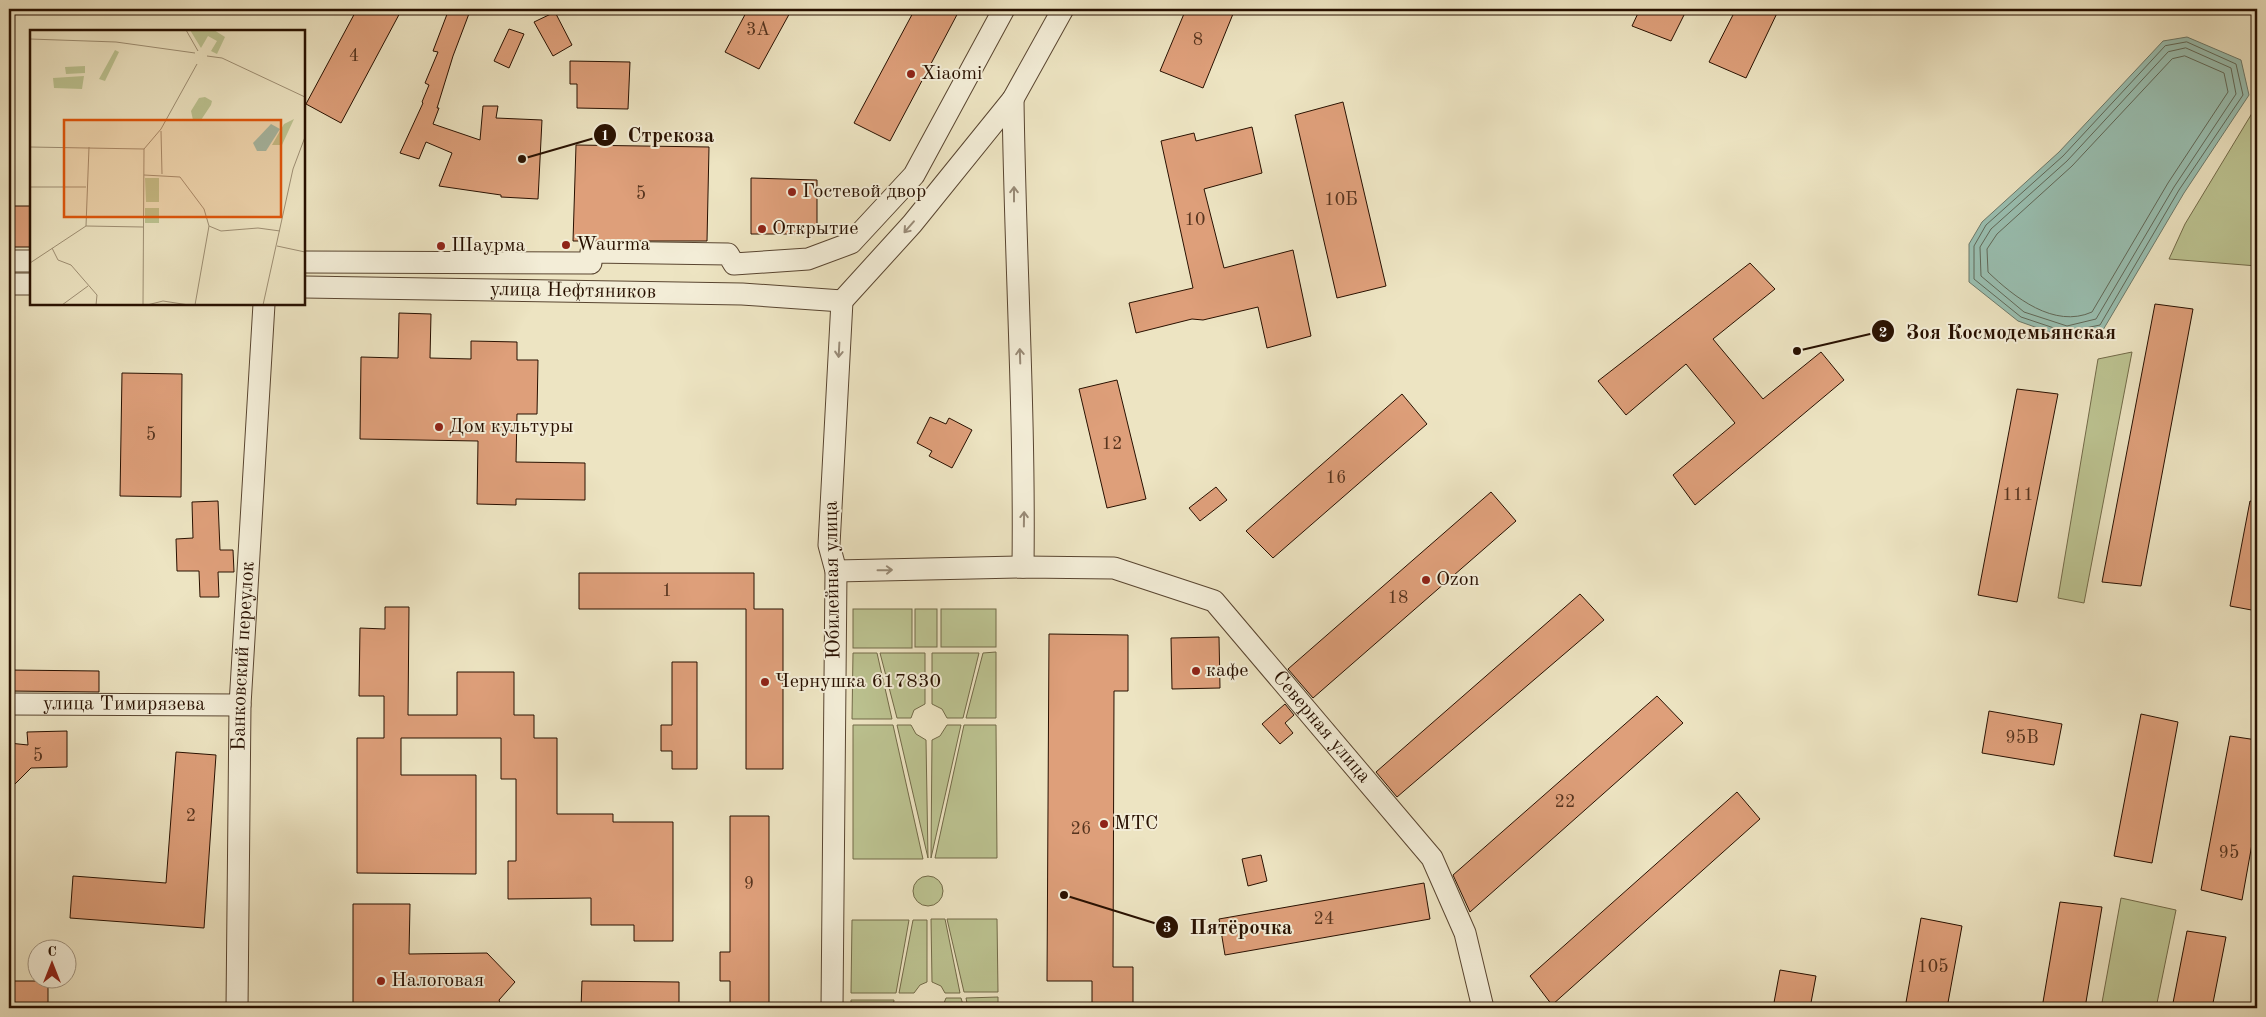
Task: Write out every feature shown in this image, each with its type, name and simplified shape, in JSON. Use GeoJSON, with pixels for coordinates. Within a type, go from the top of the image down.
{"type":"FeatureCollection","features":[{"type":"Feature","properties":{"kind":"street"},"geometry":{"type":"LineString","coordinates":[[305,262],[590,263],[590,252],[728,254],[734,264],[808,259],[851,243],[914,175],[1004,9]]}},
{"type":"Feature","properties":{"kind":"street"},"geometry":{"type":"LineString","coordinates":[[842,301],[877,264],[1013,100],[1063,9]]}},
{"type":"Feature","properties":{"kind":"street"},"geometry":{"type":"LineString","coordinates":[[1013,100],[1014,207],[1025,471],[1023,567]]}},
{"type":"Feature","properties":{"kind":"street"},"geometry":{"type":"LineString","coordinates":[[9,261],[30,261]]}},
{"type":"Feature","properties":{"kind":"street"},"geometry":{"type":"LineString","coordinates":[[9,284],[30,284]]}},
{"type":"Feature","properties":{"kind":"street","name":"улица Нефтяников"},"geometry":{"type":"LineString","coordinates":[[305,287],[748,294],[842,301]]}},
{"type":"Feature","properties":{"kind":"street","name":"Юбилейная улица"},"geometry":{"type":"LineString","coordinates":[[832,1008],[836,571],[829,545],[842,301]]}},
{"type":"Feature","properties":{"kind":"street","name":"Банковский переулок"},"geometry":{"type":"LineString","coordinates":[[237,1008],[240,705],[264,305]]}},
{"type":"Feature","properties":{"kind":"street","name":"Северная улица"},"geometry":{"type":"LineString","coordinates":[[836,571],[1023,567],[1114,568],[1214,601],[1432,858],[1465,933],[1483,1008]]}},
{"type":"Feature","properties":{"kind":"street","name":"улица Тимирязева"},"geometry":{"type":"LineString","coordinates":[[9,704],[240,705]]}},
{"type":"Feature","properties":{"kind":"green space"},"geometry":{"type":"Polygon","coordinates":[[[2257,105],[2257,266],[2169,259],[2185,224],[2257,105]]]}},
{"type":"Feature","properties":{"kind":"green space"},"geometry":{"type":"Polygon","coordinates":[[[2132,352],[2084,603],[2058,598],[2098,359],[2132,352]]]}},
{"type":"Feature","properties":{"kind":"green space"},"geometry":{"type":"Polygon","coordinates":[[[853,609],[912,609],[912,648],[853,648],[853,609]]]}},
{"type":"Feature","properties":{"kind":"green space"},"geometry":{"type":"Polygon","coordinates":[[[915,609],[937,609],[937,647],[915,647],[915,609]]]}},
{"type":"Feature","properties":{"kind":"green space"},"geometry":{"type":"Polygon","coordinates":[[[941,609],[996,609],[996,647],[941,647],[941,609]]]}},
{"type":"Feature","properties":{"kind":"green space"},"geometry":{"type":"Polygon","coordinates":[[[996,652],[996,718],[966,718],[983,653],[996,652]]]}},
{"type":"Feature","properties":{"kind":"green space"},"geometry":{"type":"Polygon","coordinates":[[[853,653],[877,653],[892,719],[852,719],[853,653]]]}},
{"type":"Feature","properties":{"kind":"green space"},"geometry":{"type":"Polygon","coordinates":[[[880,653],[925,653],[925,704],[914,710],[911,718],[897,718],[880,653]]]}},
{"type":"Feature","properties":{"kind":"green space"},"geometry":{"type":"Polygon","coordinates":[[[932,653],[979,653],[963,718],[947,718],[942,709],[932,704],[932,653]]]}},
{"type":"Feature","properties":{"kind":"green space"},"geometry":{"type":"Polygon","coordinates":[[[853,725],[893,725],[923,859],[853,859],[853,725]]]}},
{"type":"Feature","properties":{"kind":"green space"},"geometry":{"type":"Polygon","coordinates":[[[897,725],[911,725],[916,734],[926,740],[928,858],[897,725]]]}},
{"type":"Feature","properties":{"kind":"green space"},"geometry":{"type":"Polygon","coordinates":[[[947,725],[961,725],[931,858],[932,740],[940,736],[947,725]]]}},
{"type":"Feature","properties":{"kind":"green space"},"geometry":{"type":"Polygon","coordinates":[[[964,725],[996,725],[997,858],[935,858],[964,725]]]}},
{"type":"Feature","properties":{"kind":"green space"},"geometry":{"type":"Polygon","coordinates":[[[928,876],[939,880],[943,891],[939,902],[928,906],[917,902],[913,891],[917,880],[928,876]]]}},
{"type":"Feature","properties":{"kind":"green space"},"geometry":{"type":"Polygon","coordinates":[[[2121,898],[2176,910],[2156,1008],[2101,1008],[2121,898]]]}},
{"type":"Feature","properties":{"kind":"green space"},"geometry":{"type":"Polygon","coordinates":[[[931,919],[945,919],[960,993],[945,993],[941,986],[932,982],[931,919]]]}},
{"type":"Feature","properties":{"kind":"green space"},"geometry":{"type":"Polygon","coordinates":[[[947,919],[997,919],[998,992],[964,992],[947,919]]]}},
{"type":"Feature","properties":{"kind":"green space"},"geometry":{"type":"Polygon","coordinates":[[[852,920],[909,920],[896,993],[851,993],[852,920]]]}},
{"type":"Feature","properties":{"kind":"green space"},"geometry":{"type":"Polygon","coordinates":[[[913,920],[927,920],[927,982],[920,985],[914,993],[899,993],[913,920]]]}},
{"type":"Feature","properties":{"kind":"green space"},"geometry":{"type":"Polygon","coordinates":[[[998,997],[998,1008],[968,1008],[966,998],[998,997]]]}},
{"type":"Feature","properties":{"kind":"green space"},"geometry":{"type":"Polygon","coordinates":[[[946,998],[961,998],[964,1008],[942,1008],[946,998]]]}},
{"type":"Feature","properties":{"kind":"green space"},"geometry":{"type":"Polygon","coordinates":[[[851,1000],[894,1000],[893,1008],[851,1008],[851,1000]]]}},
{"type":"Feature","properties":{"kind":"water"},"geometry":{"type":"Polygon","coordinates":[[[2187,37],[2241,60],[2249,95],[2184,193],[2103,330],[2066,338],[2018,321],[1969,282],[1969,244],[1982,222],[2059,152],[2163,41],[2187,37]]]}},
{"type":"Feature","properties":{"kind":"building"},"geometry":{"type":"Polygon","coordinates":[[[357,9],[402,9],[341,123],[306,104],[357,9]]]}},
{"type":"Feature","properties":{"kind":"building"},"geometry":{"type":"Polygon","coordinates":[[[449,9],[470,11],[453,56],[433,124],[480,140],[483,106],[498,106],[496,118],[542,120],[538,199],[501,197],[501,195],[439,186],[452,153],[426,142],[419,159],[400,153],[423,103],[429,85],[425,83],[438,52],[433,51],[449,9]]]}},
{"type":"Feature","properties":{"kind":"building"},"geometry":{"type":"Polygon","coordinates":[[[748,9],[792,9],[759,69],[725,52],[748,9]]]}},
{"type":"Feature","properties":{"kind":"building"},"geometry":{"type":"Polygon","coordinates":[[[915,9],[960,9],[890,141],[854,123],[915,9]]]}},
{"type":"Feature","properties":{"kind":"building"},"geometry":{"type":"Polygon","coordinates":[[[1186,9],[1235,9],[1203,88],[1160,71],[1186,9]]]}},
{"type":"Feature","properties":{"kind":"building"},"geometry":{"type":"Polygon","coordinates":[[[1640,9],[1687,9],[1671,41],[1632,26],[1640,9]]]}},
{"type":"Feature","properties":{"kind":"building"},"geometry":{"type":"Polygon","coordinates":[[[1736,9],[1779,9],[1746,78],[1709,62],[1736,9]]]}},
{"type":"Feature","properties":{"kind":"building"},"geometry":{"type":"Polygon","coordinates":[[[555,12],[572,45],[553,56],[534,22],[555,12]]]}},
{"type":"Feature","properties":{"kind":"building"},"geometry":{"type":"Polygon","coordinates":[[[509,29],[524,34],[509,68],[494,61],[509,29]]]}},
{"type":"Feature","properties":{"kind":"building"},"geometry":{"type":"Polygon","coordinates":[[[570,61],[630,62],[628,109],[577,108],[577,84],[570,84],[570,61]]]}},
{"type":"Feature","properties":{"kind":"building"},"geometry":{"type":"Polygon","coordinates":[[[1343,102],[1386,286],[1337,298],[1295,115],[1343,102]]]}},
{"type":"Feature","properties":{"kind":"building"},"geometry":{"type":"Polygon","coordinates":[[[1252,127],[1262,173],[1204,189],[1224,268],[1293,250],[1311,336],[1267,348],[1258,307],[1203,320],[1192,319],[1136,333],[1129,303],[1193,288],[1161,141],[1194,133],[1196,141],[1252,127]]]}},
{"type":"Feature","properties":{"kind":"building"},"geometry":{"type":"Polygon","coordinates":[[[576,145],[709,147],[707,241],[573,241],[576,145]]]}},
{"type":"Feature","properties":{"kind":"building"},"geometry":{"type":"Polygon","coordinates":[[[751,178],[817,180],[817,234],[751,234],[751,178]]]}},
{"type":"Feature","properties":{"kind":"building"},"geometry":{"type":"Polygon","coordinates":[[[9,206],[30,206],[30,247],[13,247],[13,228],[9,228],[9,206]]]}},
{"type":"Feature","properties":{"kind":"building"},"geometry":{"type":"Polygon","coordinates":[[[1750,263],[1775,289],[1713,339],[1763,399],[1821,352],[1844,380],[1695,505],[1673,475],[1735,423],[1686,364],[1626,415],[1598,381],[1750,263]]]}},
{"type":"Feature","properties":{"kind":"building"},"geometry":{"type":"Polygon","coordinates":[[[2155,304],[2193,309],[2141,586],[2102,582],[2155,304]]]}},
{"type":"Feature","properties":{"kind":"building","name":"Дом культуры"},"geometry":{"type":"Polygon","coordinates":[[[399,313],[431,314],[430,358],[471,359],[471,341],[517,342],[517,360],[538,360],[537,414],[517,414],[516,462],[585,463],[585,500],[516,499],[516,505],[477,504],[478,441],[360,439],[361,357],[398,358],[399,313]]]}},
{"type":"Feature","properties":{"kind":"building"},"geometry":{"type":"Polygon","coordinates":[[[122,373],[182,374],[181,497],[120,496],[122,373]]]}},
{"type":"Feature","properties":{"kind":"building"},"geometry":{"type":"Polygon","coordinates":[[[1117,380],[1146,499],[1107,508],[1079,389],[1117,380]]]}},
{"type":"Feature","properties":{"kind":"building"},"geometry":{"type":"Polygon","coordinates":[[[2017,389],[2058,394],[2017,602],[1978,595],[2017,389]]]}},
{"type":"Feature","properties":{"kind":"building"},"geometry":{"type":"Polygon","coordinates":[[[1402,394],[1427,424],[1273,558],[1246,531],[1402,394]]]}},
{"type":"Feature","properties":{"kind":"building"},"geometry":{"type":"Polygon","coordinates":[[[930,417],[946,424],[949,418],[972,430],[952,468],[929,456],[932,451],[917,443],[930,417]]]}},
{"type":"Feature","properties":{"kind":"building"},"geometry":{"type":"Polygon","coordinates":[[[1216,487],[1227,500],[1200,521],[1189,508],[1216,487]]]}},
{"type":"Feature","properties":{"kind":"building"},"geometry":{"type":"Polygon","coordinates":[[[1491,492],[1516,521],[1313,698],[1288,669],[1491,492]]]}},
{"type":"Feature","properties":{"kind":"building"},"geometry":{"type":"Polygon","coordinates":[[[218,501],[220,550],[233,550],[234,572],[218,572],[219,597],[200,597],[199,571],[177,571],[176,539],[193,538],[192,502],[218,501]]]}},
{"type":"Feature","properties":{"kind":"building"},"geometry":{"type":"Polygon","coordinates":[[[2250,501],[2257,502],[2257,611],[2230,606],[2250,501]]]}},
{"type":"Feature","properties":{"kind":"building"},"geometry":{"type":"Polygon","coordinates":[[[579,573],[754,573],[754,609],[783,609],[783,769],[746,769],[746,609],[579,609],[579,573]]]}},
{"type":"Feature","properties":{"kind":"building"},"geometry":{"type":"Polygon","coordinates":[[[1580,594],[1604,620],[1397,797],[1376,772],[1580,594]]]}},
{"type":"Feature","properties":{"kind":"building"},"geometry":{"type":"Polygon","coordinates":[[[385,607],[409,607],[408,715],[457,715],[457,672],[514,672],[514,715],[534,715],[534,738],[557,738],[557,814],[613,814],[613,822],[673,822],[673,941],[634,941],[634,925],[591,925],[591,898],[508,899],[508,861],[516,861],[516,779],[501,779],[501,738],[401,738],[401,775],[476,775],[476,874],[357,873],[357,738],[384,738],[384,696],[359,696],[360,628],[385,629],[385,607]]]}},
{"type":"Feature","properties":{"kind":"building"},"geometry":{"type":"Polygon","coordinates":[[[1049,634],[1128,635],[1128,691],[1114,691],[1113,967],[1133,967],[1133,1008],[1092,1008],[1092,981],[1047,981],[1049,634]]]}},
{"type":"Feature","properties":{"kind":"building","name":"кафе"},"geometry":{"type":"Polygon","coordinates":[[[1219,637],[1220,688],[1172,689],[1171,638],[1219,637]]]}},
{"type":"Feature","properties":{"kind":"building"},"geometry":{"type":"Polygon","coordinates":[[[672,662],[697,662],[697,769],[672,769],[672,751],[661,751],[661,725],[672,725],[672,662]]]}},
{"type":"Feature","properties":{"kind":"building"},"geometry":{"type":"Polygon","coordinates":[[[9,670],[99,671],[99,692],[9,691],[9,670]]]}},
{"type":"Feature","properties":{"kind":"building"},"geometry":{"type":"Polygon","coordinates":[[[1657,696],[1683,723],[1470,912],[1453,875],[1657,696]]]}},
{"type":"Feature","properties":{"kind":"building"},"geometry":{"type":"Polygon","coordinates":[[[1285,704],[1294,715],[1285,723],[1293,733],[1280,744],[1262,724],[1285,704]]]}},
{"type":"Feature","properties":{"kind":"building"},"geometry":{"type":"Polygon","coordinates":[[[1989,711],[2062,724],[2054,765],[1982,753],[1989,711]]]}},
{"type":"Feature","properties":{"kind":"building"},"geometry":{"type":"Polygon","coordinates":[[[2141,714],[2178,722],[2152,863],[2114,856],[2141,714]]]}},
{"type":"Feature","properties":{"kind":"building"},"geometry":{"type":"Polygon","coordinates":[[[67,731],[67,767],[31,768],[9,790],[9,743],[28,745],[27,732],[67,731]]]}},
{"type":"Feature","properties":{"kind":"building"},"geometry":{"type":"Polygon","coordinates":[[[2230,736],[2257,740],[2257,816],[2242,900],[2201,890],[2230,736]]]}},
{"type":"Feature","properties":{"kind":"building"},"geometry":{"type":"Polygon","coordinates":[[[176,752],[216,755],[204,928],[70,918],[73,876],[166,883],[176,752]]]}},
{"type":"Feature","properties":{"kind":"building"},"geometry":{"type":"Polygon","coordinates":[[[1737,792],[1760,819],[1552,1005],[1530,976],[1737,792]]]}},
{"type":"Feature","properties":{"kind":"building"},"geometry":{"type":"Polygon","coordinates":[[[730,816],[769,816],[769,1008],[730,1008],[730,981],[720,981],[720,952],[730,952],[730,816]]]}},
{"type":"Feature","properties":{"kind":"building"},"geometry":{"type":"Polygon","coordinates":[[[1261,855],[1267,881],[1248,886],[1242,859],[1261,855]]]}},
{"type":"Feature","properties":{"kind":"building"},"geometry":{"type":"Polygon","coordinates":[[[1424,883],[1430,919],[1225,955],[1219,919],[1424,883]]]}},
{"type":"Feature","properties":{"kind":"building"},"geometry":{"type":"Polygon","coordinates":[[[2060,902],[2102,907],[2085,1008],[2042,1008],[2060,902]]]}},
{"type":"Feature","properties":{"kind":"building"},"geometry":{"type":"Polygon","coordinates":[[[353,904],[410,904],[409,954],[487,953],[515,982],[499,1000],[502,1008],[353,1008],[353,904]]]}},
{"type":"Feature","properties":{"kind":"building"},"geometry":{"type":"Polygon","coordinates":[[[1921,918],[1962,926],[1947,1008],[1905,1008],[1921,918]]]}},
{"type":"Feature","properties":{"kind":"building"},"geometry":{"type":"Polygon","coordinates":[[[2187,931],[2226,937],[2212,1008],[2172,1008],[2187,931]]]}},
{"type":"Feature","properties":{"kind":"building"},"geometry":{"type":"Polygon","coordinates":[[[1780,970],[1816,976],[1810,1008],[1773,1008],[1780,970]]]}},
{"type":"Feature","properties":{"kind":"building"},"geometry":{"type":"Polygon","coordinates":[[[9,981],[28,981],[28,990],[48,990],[48,1008],[9,1008],[9,981]]]}},
{"type":"Feature","properties":{"kind":"building"},"geometry":{"type":"Polygon","coordinates":[[[582,981],[679,982],[679,1008],[581,1008],[582,981]]]}},
{"type":"Feature","properties":{"kind":"place","name":"Xiaomi"},"geometry":{"type":"Point","coordinates":[911,74]}},
{"type":"Feature","properties":{"kind":"place","name":"Стрекоза"},"geometry":{"type":"Point","coordinates":[522,159]}},
{"type":"Feature","properties":{"kind":"place","name":"Гостевой двор"},"geometry":{"type":"Point","coordinates":[792,192]}},
{"type":"Feature","properties":{"kind":"place","name":"Открытие"},"geometry":{"type":"Point","coordinates":[762,229]}},
{"type":"Feature","properties":{"kind":"place","name":"Waurma"},"geometry":{"type":"Point","coordinates":[566,245]}},
{"type":"Feature","properties":{"kind":"place","name":"Шаурма"},"geometry":{"type":"Point","coordinates":[441,246]}},
{"type":"Feature","properties":{"kind":"place","name":"Зоя Космодемьянская"},"geometry":{"type":"Point","coordinates":[1797,351]}},
{"type":"Feature","properties":{"kind":"place","name":"Дом культуры"},"geometry":{"type":"Point","coordinates":[439,427]}},
{"type":"Feature","properties":{"kind":"place","name":"Ozon"},"geometry":{"type":"Point","coordinates":[1426,580]}},
{"type":"Feature","properties":{"kind":"place","name":"кафе"},"geometry":{"type":"Point","coordinates":[1196,671]}},
{"type":"Feature","properties":{"kind":"place","name":"Чернушка 617830"},"geometry":{"type":"Point","coordinates":[765,682]}},
{"type":"Feature","properties":{"kind":"place","name":"МТС"},"geometry":{"type":"Point","coordinates":[1104,824]}},
{"type":"Feature","properties":{"kind":"place","name":"Пятёрочка"},"geometry":{"type":"Point","coordinates":[1064,895]}},
{"type":"Feature","properties":{"kind":"place","name":"Налоговая"},"geometry":{"type":"Point","coordinates":[381,981]}}]}
